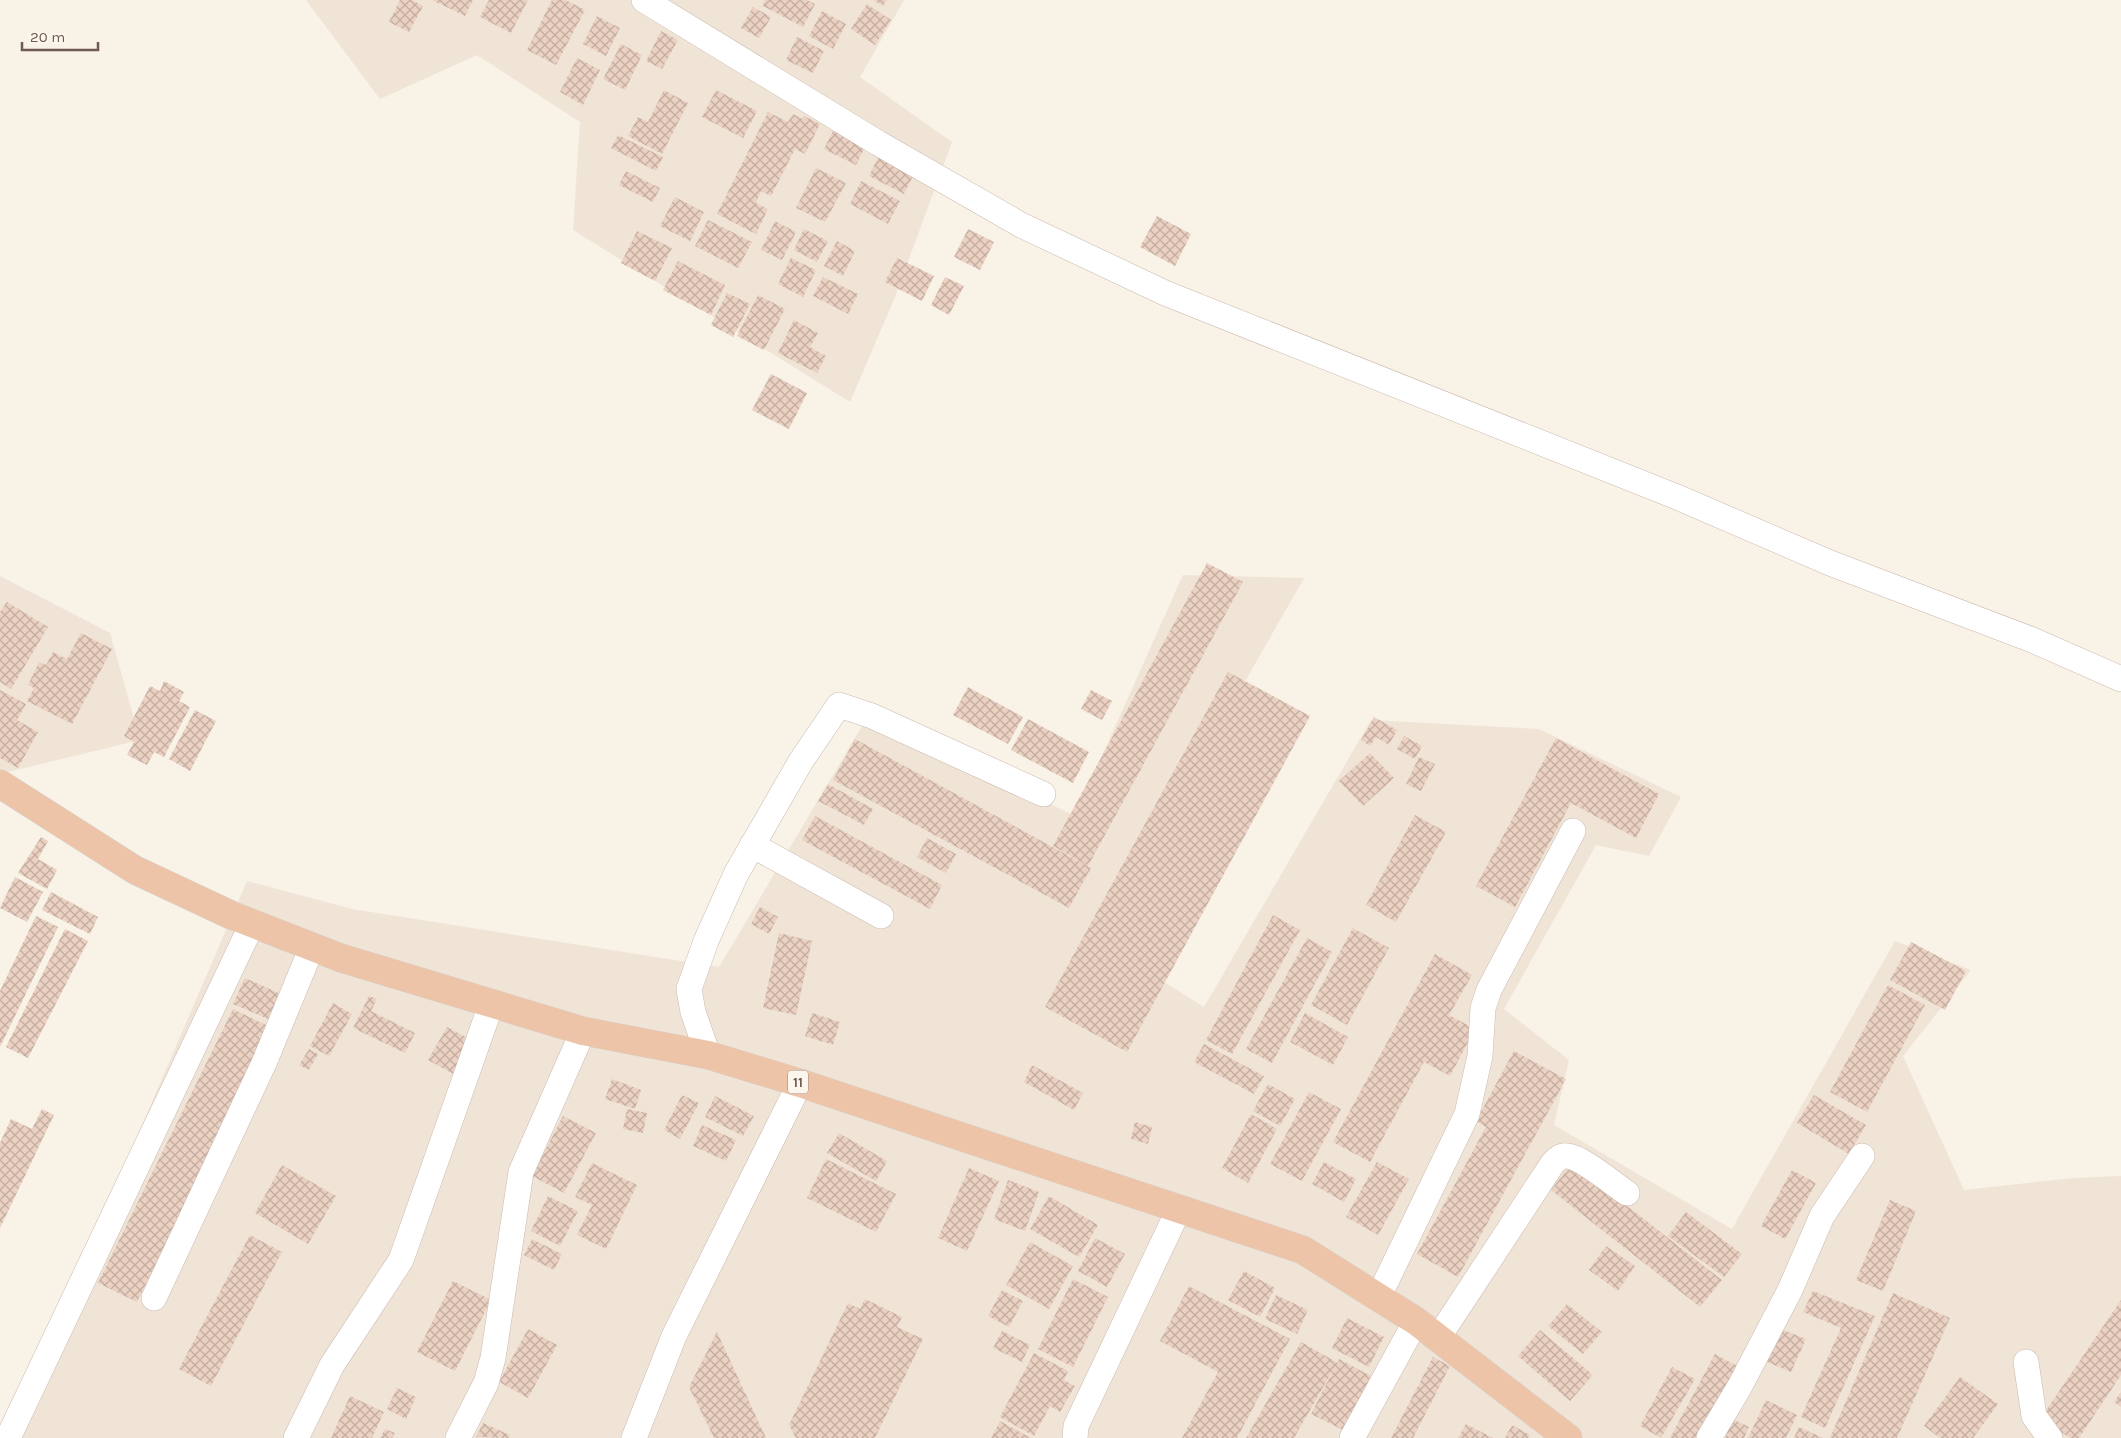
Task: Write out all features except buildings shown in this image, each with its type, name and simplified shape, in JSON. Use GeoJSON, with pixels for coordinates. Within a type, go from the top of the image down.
{"type":"FeatureCollection","features":[{"type":"Feature","properties":{"kind":"highway","name":"11"},"geometry":{"type":"LineString","coordinates":[[0,784],[135,870],[252,924],[312,947],[583,1030],[708,1055],[800,1083],[1303,1250],[1416,1322],[1568,1438]]}},
{"type":"Feature","properties":{"kind":"street"},"geometry":{"type":"LineString","coordinates":[[644,0],[878,143],[1013,220],[1165,293],[1677,497],[1830,563],[2030,639],[2121,679]]}},
{"type":"Feature","properties":{"kind":"street"},"geometry":{"type":"LineString","coordinates":[[708,1055],[693,1012],[689,989],[706,941],[736,874],[752,845],[801,761],[839,705],[880,720],[1043,794]]}},
{"type":"Feature","properties":{"kind":"street"},"geometry":{"type":"LineString","coordinates":[[1378,1298],[1468,1114],[1480,1056],[1483,1008],[1489,990],[1573,831]]}},
{"type":"Feature","properties":{"kind":"street"},"geometry":{"type":"LineString","coordinates":[[752,845],[881,916]]}},
{"type":"Feature","properties":{"kind":"street"},"geometry":{"type":"LineString","coordinates":[[8,1438],[252,924]]}},
{"type":"Feature","properties":{"kind":"street"},"geometry":{"type":"LineString","coordinates":[[154,1298],[264,1063],[312,947]]}},
{"type":"Feature","properties":{"kind":"street"},"geometry":{"type":"LineString","coordinates":[[296,1438],[332,1365],[401,1260],[492,1002]]}},
{"type":"Feature","properties":{"kind":"street"},"geometry":{"type":"LineString","coordinates":[[458,1438],[486,1383],[493,1358],[521,1172],[583,1030]]}},
{"type":"Feature","properties":{"kind":"street"},"geometry":{"type":"LineString","coordinates":[[634,1438],[674,1336],[800,1083]]}},
{"type":"Feature","properties":{"kind":"street"},"geometry":{"type":"LineString","coordinates":[[1438,1338],[1558,1158],[1565,1155],[1576,1158],[1627,1193]]}},
{"type":"Feature","properties":{"kind":"street"},"geometry":{"type":"LineString","coordinates":[[1709,1438],[1740,1386],[1790,1290],[1822,1216],[1862,1156]]}},
{"type":"Feature","properties":{"kind":"street"},"geometry":{"type":"LineString","coordinates":[[1075,1438],[1076,1426],[1179,1208]]}},
{"type":"Feature","properties":{"kind":"street"},"geometry":{"type":"LineString","coordinates":[[1352,1438],[1416,1322]]}},
{"type":"Feature","properties":{"kind":"street"},"geometry":{"type":"LineString","coordinates":[[2026,1362],[2034,1416],[2050,1438]]}},
{"type":"Feature","properties":{"kind":"shaded area"},"geometry":{"type":"Polygon","coordinates":[[[306,0],[904,0],[860,77],[952,142],[895,297],[850,402],[573,230],[580,122],[477,55],[380,99],[306,0]]]}},
{"type":"Feature","properties":{"kind":"shaded area"},"geometry":{"type":"Polygon","coordinates":[[[1183,575],[1304,578],[1097,940],[1204,1007],[1371,720],[1539,729],[1681,797],[1649,856],[1596,845],[1504,1009],[1569,1060],[1554,1125],[1732,1229],[1895,941],[1971,970],[1903,1056],[1964,1190],[2074,1178],[2121,1176],[2121,1438],[0,1438],[33,1379],[247,881],[352,909],[719,967],[868,716],[1075,816],[1183,575]]]}},
{"type":"Feature","properties":{"kind":"shaded area"},"geometry":{"type":"Polygon","coordinates":[[[0,576],[110,633],[140,740],[0,774],[0,576]]]}}]}
